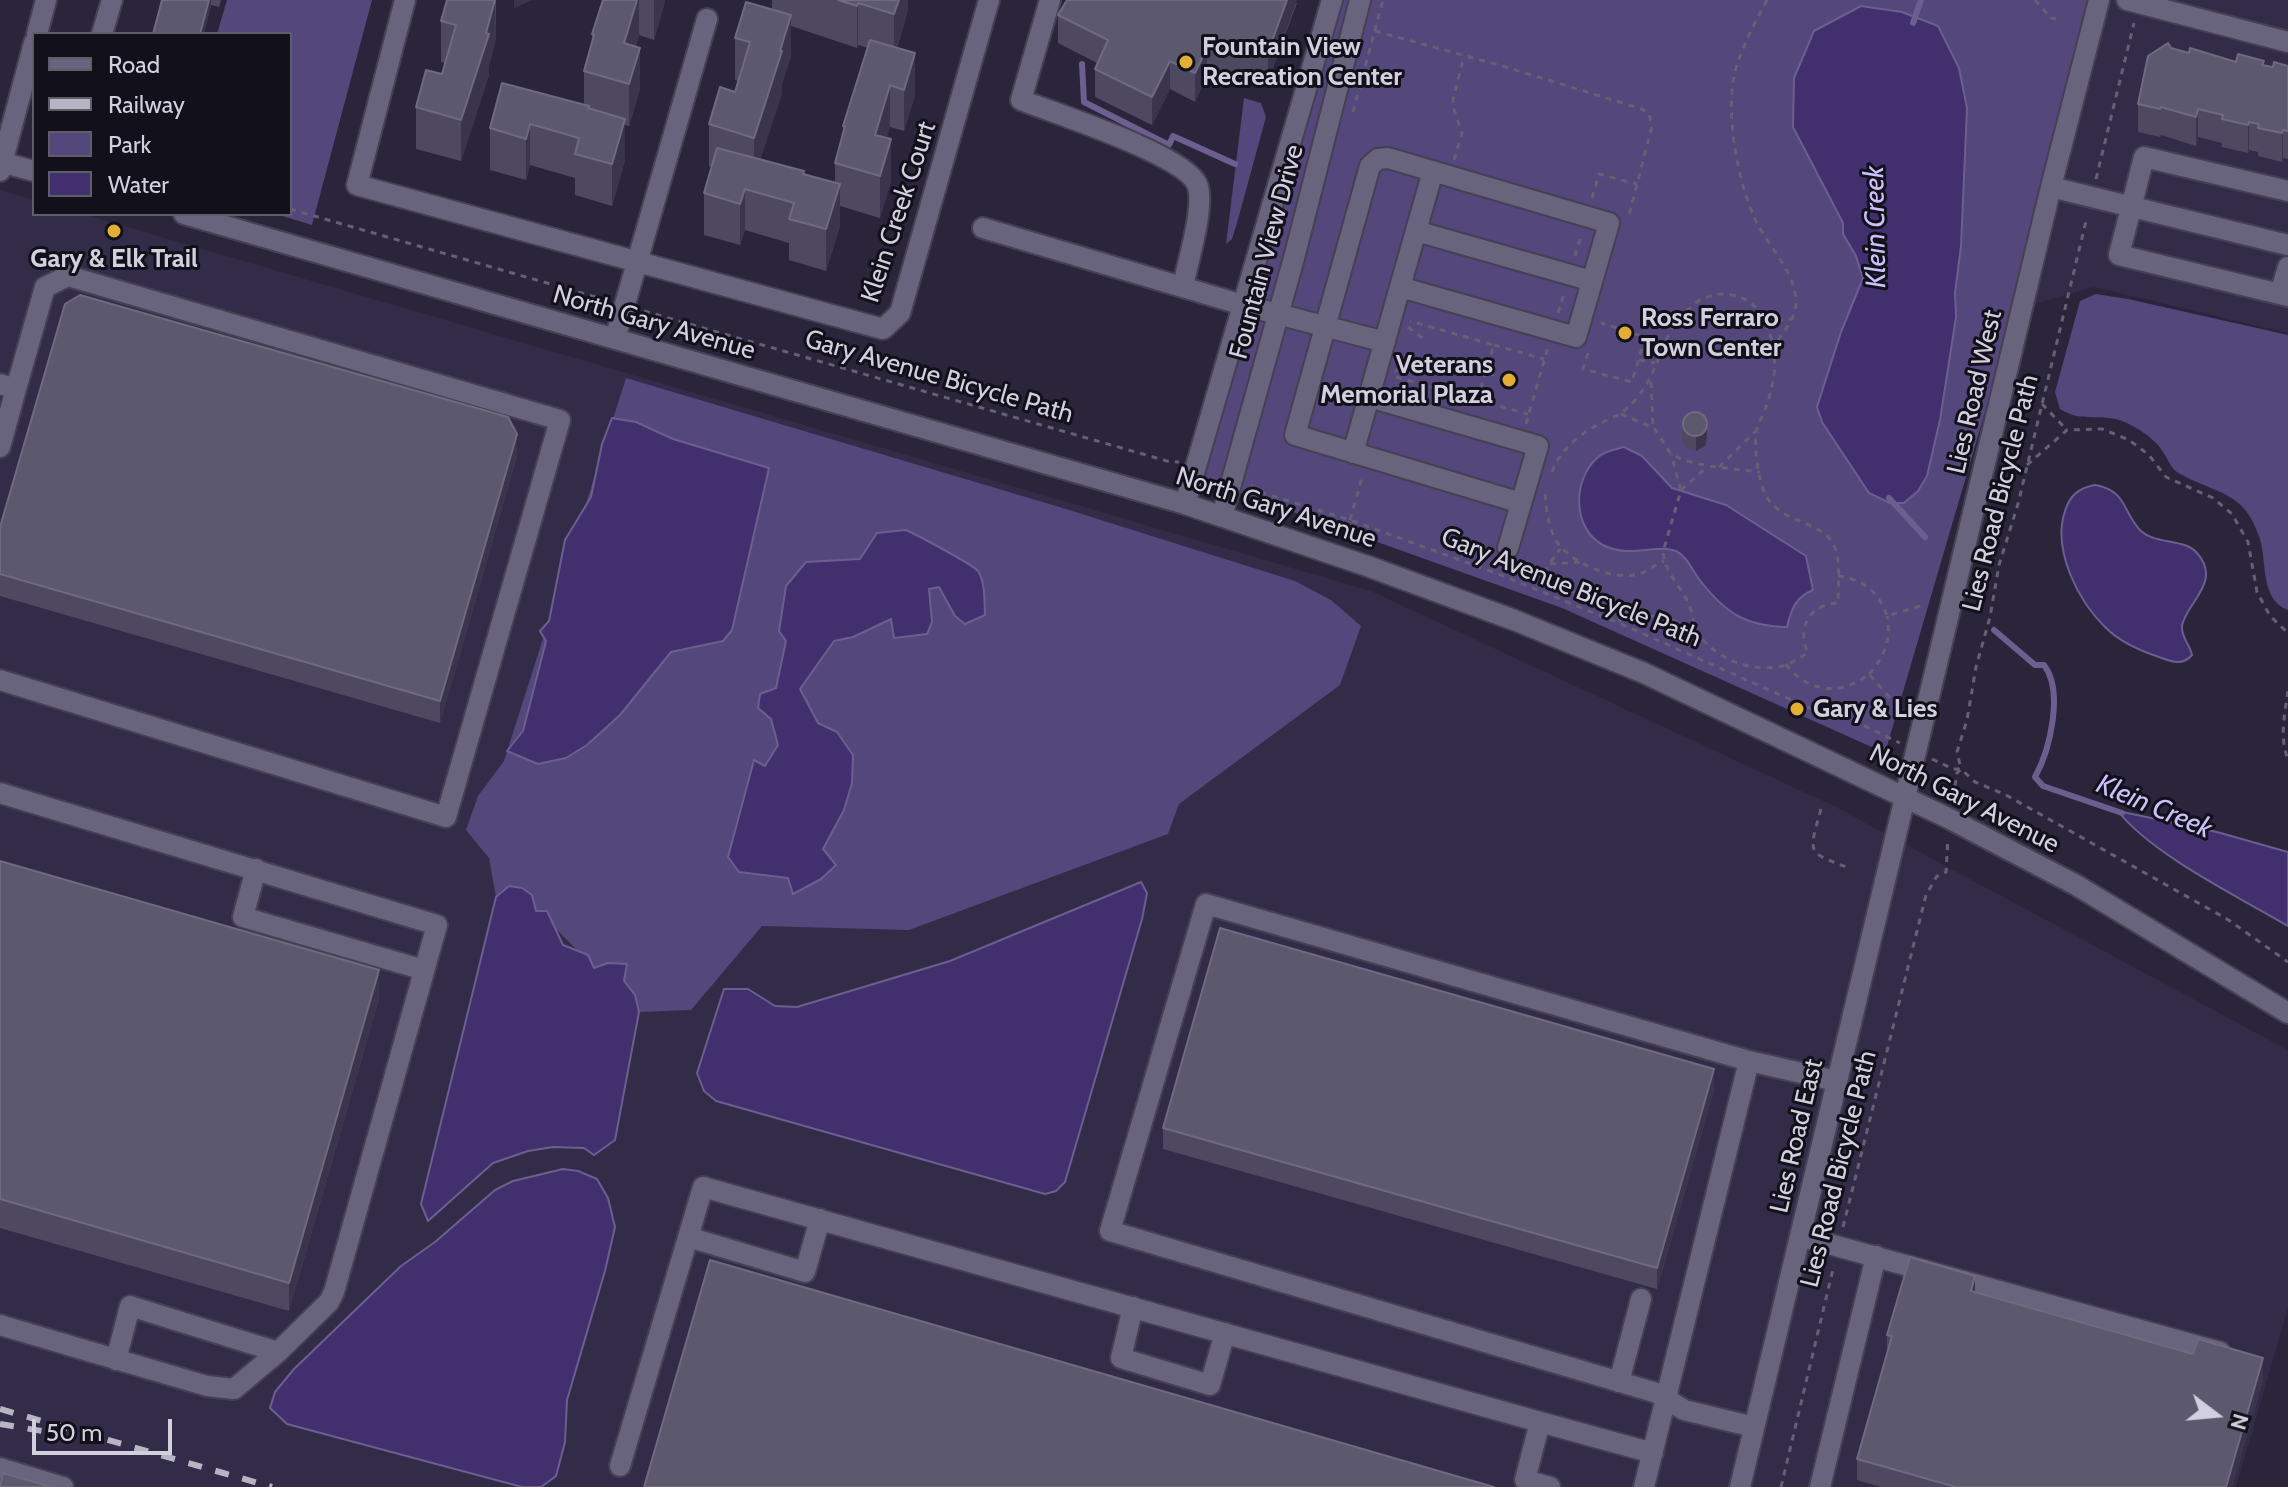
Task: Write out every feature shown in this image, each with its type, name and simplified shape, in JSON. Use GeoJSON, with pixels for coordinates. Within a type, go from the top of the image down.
{"type":"FeatureCollection","features":[{"type":"Feature","properties":{"kind":"street"},"geometry":{"type":"LineString","coordinates":[[38,32],[46,0]]}},
{"type":"Feature","properties":{"kind":"street"},"geometry":{"type":"LineString","coordinates":[[103,32],[112,0]]}},
{"type":"Feature","properties":{"kind":"street","name":"Klein Creek Court"},"geometry":{"type":"LineString","coordinates":[[405,0],[357,185],[883,329],[900,313],[989,0]]}},
{"type":"Feature","properties":{"kind":"street"},"geometry":{"type":"LineString","coordinates":[[1050,0],[1021,100],[1154,152],[1187,171],[1197,184],[1200,200],[1183,287]]}},
{"type":"Feature","properties":{"kind":"street","name":"Fountain View Drive"},"geometry":{"type":"LineString","coordinates":[[1185,504],[1332,0]]}},
{"type":"Feature","properties":{"kind":"street","name":"Fountain View Drive"},"geometry":{"type":"LineString","coordinates":[[1222,516],[1360,0]]}},
{"type":"Feature","properties":{"kind":"street","name":"Lies Road West"},"geometry":{"type":"LineString","coordinates":[[1905,796],[2099,0]]}},
{"type":"Feature","properties":{"kind":"street"},"geometry":{"type":"LineString","coordinates":[[2127,0],[2288,42]]}},
{"type":"Feature","properties":{"kind":"street"},"geometry":{"type":"LineString","coordinates":[[615,339],[707,19]]}},
{"type":"Feature","properties":{"kind":"street"},"geometry":{"type":"LineString","coordinates":[[32,50],[1,165],[32,171]]}},
{"type":"Feature","properties":{"kind":"street"},"geometry":{"type":"LineString","coordinates":[[2288,191],[2144,157],[2119,255],[2284,295],[2288,267]]}},
{"type":"Feature","properties":{"kind":"street"},"geometry":{"type":"LineString","coordinates":[[1400,287],[1576,337],[1609,223],[1388,158],[1378,159],[1370,166],[1295,435],[1521,503]]}},
{"type":"Feature","properties":{"kind":"street"},"geometry":{"type":"LineString","coordinates":[[1353,453],[1433,171]]}},
{"type":"Feature","properties":{"kind":"street"},"geometry":{"type":"LineString","coordinates":[[2051,187],[2288,245]]}},
{"type":"Feature","properties":{"kind":"street","name":"North Gary Avenue"},"geometry":{"type":"LineString","coordinates":[[191,216],[1185,504],[1385,572],[1587,648],[1905,796],[2076,885],[2288,1013]]}},
{"type":"Feature","properties":{"kind":"street"},"geometry":{"type":"LineString","coordinates":[[983,228],[1277,315],[1385,342]]}},
{"type":"Feature","properties":{"kind":"street"},"geometry":{"type":"LineString","coordinates":[[1416,231],[1592,281]]}},
{"type":"Feature","properties":{"kind":"street"},"geometry":{"type":"LineString","coordinates":[[0,447],[8,386],[45,287],[68,276],[560,420],[446,817],[0,680]]}},
{"type":"Feature","properties":{"kind":"street"},"geometry":{"type":"LineString","coordinates":[[1369,397],[1538,446],[1506,554]]}},
{"type":"Feature","properties":{"kind":"street"},"geometry":{"type":"LineString","coordinates":[[0,793],[437,925],[334,1292],[329,1302],[278,1352],[234,1389],[207,1386],[0,1325]]}},
{"type":"Feature","properties":{"kind":"street","name":"Lies Road East"},"geometry":{"type":"LineString","coordinates":[[1740,1487],[1905,796]]}},
{"type":"Feature","properties":{"kind":"street"},"geometry":{"type":"LineString","coordinates":[[256,869],[243,917],[424,970]]}},
{"type":"Feature","properties":{"kind":"street"},"geometry":{"type":"LineString","coordinates":[[1754,1427],[1684,1410],[1657,1393],[1110,1231],[1206,904],[1749,1061],[1836,1081]]}},
{"type":"Feature","properties":{"kind":"street"},"geometry":{"type":"LineString","coordinates":[[1644,1487],[1749,1061]]}},
{"type":"Feature","properties":{"kind":"street"},"geometry":{"type":"LineString","coordinates":[[620,1466],[703,1187],[1653,1453]]}},
{"type":"Feature","properties":{"kind":"street"},"geometry":{"type":"LineString","coordinates":[[688,1237],[805,1272],[820,1219]]}},
{"type":"Feature","properties":{"kind":"street"},"geometry":{"type":"LineString","coordinates":[[1800,1236],[2236,1356]]}},
{"type":"Feature","properties":{"kind":"street"},"geometry":{"type":"LineString","coordinates":[[1820,1487],[1876,1256]]}},
{"type":"Feature","properties":{"kind":"street"},"geometry":{"type":"LineString","coordinates":[[1619,1382],[1641,1299]]}},
{"type":"Feature","properties":{"kind":"street"},"geometry":{"type":"LineString","coordinates":[[116,1360],[130,1306],[278,1352]]}},
{"type":"Feature","properties":{"kind":"street"},"geometry":{"type":"LineString","coordinates":[[1133,1307],[1121,1358],[1210,1385],[1225,1333]]}},
{"type":"Feature","properties":{"kind":"street"},"geometry":{"type":"LineString","coordinates":[[1540,1422],[1525,1480],[1550,1487]]}},
{"type":"Feature","properties":{"kind":"street"},"geometry":{"type":"LineString","coordinates":[[0,1468],[63,1487]]}},
{"type":"Feature","properties":{"kind":"path"},"geometry":{"type":"LineString","coordinates":[[1767,0],[1749,33],[1735,71],[1731,106],[1741,174],[1755,218],[1789,276],[1796,297],[1796,312],[1775,344]]}},
{"type":"Feature","properties":{"kind":"path"},"geometry":{"type":"LineString","coordinates":[[2035,0],[2051,18],[2056,19]]}},
{"type":"Feature","properties":{"kind":"path"},"geometry":{"type":"LineString","coordinates":[[1375,31],[1506,67],[1642,109],[1649,114],[1652,126],[1628,218]]}},
{"type":"Feature","properties":{"kind":"path"},"geometry":{"type":"LineString","coordinates":[[2097,174],[2131,36]]}},
{"type":"Feature","properties":{"kind":"path"},"geometry":{"type":"LineString","coordinates":[[292,210],[609,301]]}},
{"type":"Feature","properties":{"kind":"path","name":"Lies Road Bicycle Path"},"geometry":{"type":"LineString","coordinates":[[1961,769],[1957,752],[1967,720],[1999,565],[2027,465],[2086,219]]}},
{"type":"Feature","properties":{"kind":"path"},"geometry":{"type":"LineString","coordinates":[[1719,467],[1756,431],[1773,385],[1775,344],[1765,322],[1759,310],[1746,299],[1728,294],[1710,295],[1679,318],[1667,337],[1651,382],[1654,428],[1671,454],[1681,490],[1663,552],[1664,561],[1692,610],[1694,628],[1706,644],[1733,661],[1753,668],[1786,664],[1808,653],[1803,637],[1806,620],[1816,609],[1838,603],[1838,576],[1834,546],[1826,534],[1789,518],[1772,506],[1763,489],[1756,431]]}},
{"type":"Feature","properties":{"kind":"path","name":"Gary Avenue Bicycle Path"},"geometry":{"type":"LineString","coordinates":[[642,310],[1180,463]]}},
{"type":"Feature","properties":{"kind":"path"},"geometry":{"type":"LineString","coordinates":[[1765,322],[1792,319]]}},
{"type":"Feature","properties":{"kind":"path"},"geometry":{"type":"LineString","coordinates":[[1425,340],[1406,322],[1545,359]]}},
{"type":"Feature","properties":{"kind":"path"},"geometry":{"type":"LineString","coordinates":[[1590,345],[1583,369],[1632,382],[1645,337],[1597,322]]}},
{"type":"Feature","properties":{"kind":"path"},"geometry":{"type":"LineString","coordinates":[[1477,400],[1494,345]]}},
{"type":"Feature","properties":{"kind":"path"},"geometry":{"type":"LineString","coordinates":[[1639,360],[1656,364]]}},
{"type":"Feature","properties":{"kind":"path"},"geometry":{"type":"LineString","coordinates":[[1415,367],[1391,373],[1529,415]]}},
{"type":"Feature","properties":{"kind":"path"},"geometry":{"type":"LineString","coordinates":[[1466,367],[1494,375]]}},
{"type":"Feature","properties":{"kind":"path"},"geometry":{"type":"LineString","coordinates":[[1549,482],[1557,460],[1576,438],[1621,414],[1651,382]]}},
{"type":"Feature","properties":{"kind":"path"},"geometry":{"type":"LineString","coordinates":[[2042,404],[2067,430]]}},
{"type":"Feature","properties":{"kind":"path"},"geometry":{"type":"LineString","coordinates":[[1621,414],[1654,428]]}},
{"type":"Feature","properties":{"kind":"path"},"geometry":{"type":"LineString","coordinates":[[2027,465],[2067,430],[2102,429],[2129,440],[2149,455],[2166,477],[2213,498],[2232,514],[2248,542],[2257,592],[2270,616],[2288,633]]}},
{"type":"Feature","properties":{"kind":"path"},"geometry":{"type":"LineString","coordinates":[[1671,454],[1708,466],[1760,472]]}},
{"type":"Feature","properties":{"kind":"path"},"geometry":{"type":"LineString","coordinates":[[1681,490],[1708,466]]}},
{"type":"Feature","properties":{"kind":"path","name":"Gary Avenue Bicycle Path"},"geometry":{"type":"LineString","coordinates":[[1245,482],[1257,491],[1350,520],[1501,575],[1621,624],[1814,710],[1852,720],[1882,733]]}},
{"type":"Feature","properties":{"kind":"path"},"geometry":{"type":"LineString","coordinates":[[1545,493],[1547,515],[1555,538],[1561,547],[1582,562],[1603,573],[1622,575],[1640,573],[1664,561]]}},
{"type":"Feature","properties":{"kind":"path"},"geometry":{"type":"LineString","coordinates":[[1544,572],[1561,547]]}},
{"type":"Feature","properties":{"kind":"path"},"geometry":{"type":"LineString","coordinates":[[1506,554],[1617,613],[1621,624]]}},
{"type":"Feature","properties":{"kind":"path"},"geometry":{"type":"LineString","coordinates":[[1550,564],[1582,562]]}},
{"type":"Feature","properties":{"kind":"path"},"geometry":{"type":"LineString","coordinates":[[1786,664],[1801,680],[1830,689],[1851,686],[1869,674],[1883,657],[1889,637],[1883,605],[1868,586],[1849,577],[1838,576]]}},
{"type":"Feature","properties":{"kind":"path"},"geometry":{"type":"LineString","coordinates":[[1603,606],[1666,618],[1694,628]]}},
{"type":"Feature","properties":{"kind":"path"},"geometry":{"type":"LineString","coordinates":[[1887,616],[1920,606]]}},
{"type":"Feature","properties":{"kind":"path"},"geometry":{"type":"LineString","coordinates":[[1869,674],[1896,705]]}},
{"type":"Feature","properties":{"kind":"path"},"geometry":{"type":"LineString","coordinates":[[2288,691],[2283,724],[2288,759]]}},
{"type":"Feature","properties":{"kind":"path"},"geometry":{"type":"LineString","coordinates":[[1955,771],[1961,769],[1982,787],[2006,795],[2227,919],[2288,962]]}},
{"type":"Feature","properties":{"kind":"path"},"geometry":{"type":"LineString","coordinates":[[1821,809],[1812,842],[1814,852],[1849,868]]}},
{"type":"Feature","properties":{"kind":"path","name":"Lies Road Bicycle Path"},"geometry":{"type":"LineString","coordinates":[[1781,1487],[1926,895],[1937,876],[1946,872],[1945,868]]}},
{"type":"Feature","properties":{"kind":"shaded area"},"geometry":{"type":"Polygon","coordinates":[[[2110,0],[2288,0],[2288,333],[2093,287],[2035,304],[2110,0]]]}},
{"type":"Feature","properties":{"kind":"shaded area"},"geometry":{"type":"Polygon","coordinates":[[[0,190],[32,199],[32,216],[90,216],[1371,591],[1836,807],[2288,1050],[2288,1308],[2236,1487],[0,1487],[0,190]]]}},
{"type":"Feature","properties":{"kind":"green space"},"geometry":{"type":"Polygon","coordinates":[[[227,0],[372,0],[312,225],[283,216],[292,216],[292,32],[218,32],[227,0]]]}},
{"type":"Feature","properties":{"kind":"green space","name":"Ross Ferraro Town Center"},"geometry":{"type":"Polygon","coordinates":[[[1338,0],[2099,0],[2051,187],[1885,753],[1562,608],[1198,478],[1338,0]]]}},
{"type":"Feature","properties":{"kind":"green space"},"geometry":{"type":"Polygon","coordinates":[[[1244,98],[1261,103],[1266,117],[1232,239],[1226,244],[1244,98]]]}},
{"type":"Feature","properties":{"kind":"green space"},"geometry":{"type":"Polygon","coordinates":[[[2096,294],[2288,335],[2288,610],[2273,598],[2266,579],[2260,539],[2250,517],[2239,504],[2223,493],[2177,472],[2155,442],[2131,425],[2111,418],[2075,416],[2060,409],[2055,392],[2080,301],[2096,294]]]}},
{"type":"Feature","properties":{"kind":"green space"},"geometry":{"type":"Polygon","coordinates":[[[626,378],[1066,509],[1295,581],[1331,600],[1361,626],[1340,685],[1179,804],[1168,834],[909,930],[762,926],[691,1010],[639,1012],[552,925],[496,897],[489,858],[466,830],[478,796],[504,761],[626,378]]]}},
{"type":"Feature","properties":{"kind":"water"},"geometry":{"type":"Polygon","coordinates":[[[1861,6],[1902,12],[1938,26],[1959,68],[1967,108],[1956,317],[1940,420],[1927,476],[1918,491],[1904,503],[1890,503],[1869,493],[1822,422],[1817,407],[1841,332],[1863,278],[1856,256],[1843,234],[1843,223],[1793,127],[1794,78],[1814,31],[1861,6]]]}},
{"type":"Feature","properties":{"kind":"water"},"geometry":{"type":"Polygon","coordinates":[[[612,418],[636,422],[673,439],[769,468],[732,630],[723,641],[671,652],[620,715],[587,745],[566,758],[538,764],[507,751],[523,731],[546,641],[540,631],[549,621],[565,540],[591,497],[602,444],[612,418]]]}},
{"type":"Feature","properties":{"kind":"water"},"geometry":{"type":"Polygon","coordinates":[[[1624,447],[1642,456],[1672,488],[1726,505],[1806,556],[1813,590],[1795,604],[1787,627],[1759,624],[1727,609],[1676,551],[1623,551],[1603,545],[1593,538],[1581,517],[1579,505],[1583,480],[1599,456],[1624,447]]]}},
{"type":"Feature","properties":{"kind":"water"},"geometry":{"type":"Polygon","coordinates":[[[2095,485],[2119,497],[2141,531],[2192,548],[2204,564],[2204,583],[2182,626],[2192,655],[2185,661],[2164,659],[2118,638],[2096,617],[2077,589],[2065,558],[2062,526],[2072,497],[2080,490],[2095,485]]]}},
{"type":"Feature","properties":{"kind":"water"},"geometry":{"type":"Polygon","coordinates":[[[906,530],[978,571],[983,587],[985,615],[965,624],[955,616],[939,587],[929,589],[932,622],[927,634],[894,638],[891,619],[853,637],[834,641],[800,689],[818,723],[837,732],[853,755],[852,783],[844,810],[823,849],[836,865],[821,879],[793,894],[788,878],[739,872],[728,857],[754,760],[765,766],[778,745],[771,719],[758,708],[760,694],[776,688],[786,641],[779,631],[786,586],[806,562],[860,559],[877,533],[906,530]]]}},
{"type":"Feature","properties":{"kind":"water"},"geometry":{"type":"Polygon","coordinates":[[[2118,811],[2217,832],[2288,852],[2288,926],[2173,859],[2118,811]]]}},
{"type":"Feature","properties":{"kind":"water"},"geometry":{"type":"Polygon","coordinates":[[[1141,882],[1147,893],[1142,919],[1065,1182],[1056,1191],[1045,1194],[716,1101],[704,1091],[697,1073],[724,989],[748,989],[775,1006],[797,1007],[950,961],[1141,882]]]}},
{"type":"Feature","properties":{"kind":"water"},"geometry":{"type":"Polygon","coordinates":[[[509,886],[522,888],[532,895],[536,911],[547,911],[563,945],[588,955],[594,968],[608,963],[627,964],[624,981],[635,995],[639,1012],[615,1140],[594,1155],[584,1148],[553,1147],[528,1151],[493,1163],[428,1221],[421,1204],[496,897],[509,886]]]}},
{"type":"Feature","properties":{"kind":"water"},"geometry":{"type":"Polygon","coordinates":[[[563,1169],[597,1179],[608,1198],[615,1227],[567,1400],[565,1442],[556,1476],[541,1487],[522,1487],[287,1424],[270,1408],[275,1392],[294,1369],[401,1266],[435,1242],[495,1190],[513,1181],[563,1169]]]}},
{"type":"Feature","properties":{"kind":"building"},"geometry":{"type":"Polygon","coordinates":[[[162,0],[209,0],[201,32],[154,32],[162,0]]]}},
{"type":"Feature","properties":{"kind":"building"},"geometry":{"type":"Polygon","coordinates":[[[447,0],[495,0],[486,33],[489,34],[461,120],[416,107],[426,70],[442,74],[456,25],[441,21],[447,0]]]}},
{"type":"Feature","properties":{"kind":"building"},"geometry":{"type":"Polygon","coordinates":[[[603,0],[637,0],[624,43],[640,48],[629,84],[584,71],[603,0]]]}},
{"type":"Feature","properties":{"kind":"building"},"geometry":{"type":"Polygon","coordinates":[[[838,0],[899,0],[894,14],[838,0]]]}},
{"type":"Feature","properties":{"kind":"building","name":"Fountain View Recreation Center"},"geometry":{"type":"Polygon","coordinates":[[[1067,0],[1287,0],[1268,52],[1207,48],[1195,73],[1170,61],[1152,97],[1095,69],[1108,40],[1058,15],[1067,0]]]}},
{"type":"Feature","properties":{"kind":"building"},"geometry":{"type":"Polygon","coordinates":[[[746,2],[791,15],[754,138],[709,124],[720,87],[735,92],[750,42],[735,38],[746,2]]]}},
{"type":"Feature","properties":{"kind":"building"},"geometry":{"type":"Polygon","coordinates":[[[870,40],[915,53],[904,90],[890,85],[875,135],[891,139],[880,176],[835,163],[843,126],[870,40]]]}},
{"type":"Feature","properties":{"kind":"building"},"geometry":{"type":"Polygon","coordinates":[[[2168,43],[2171,48],[2189,53],[2190,48],[2236,62],[2238,54],[2264,61],[2262,65],[2273,67],[2274,62],[2288,66],[2288,131],[2283,130],[2282,133],[2258,128],[2259,124],[2249,122],[2248,125],[2222,119],[2223,115],[2198,109],[2196,117],[2138,104],[2148,56],[2168,43]]]}},
{"type":"Feature","properties":{"kind":"building"},"geometry":{"type":"Polygon","coordinates":[[[502,83],[625,119],[612,164],[575,154],[579,138],[530,124],[526,139],[490,128],[502,83]]]}},
{"type":"Feature","properties":{"kind":"building"},"geometry":{"type":"Polygon","coordinates":[[[717,148],[840,184],[826,229],[789,219],[794,203],[745,189],[740,204],[704,193],[717,148]]]}},
{"type":"Feature","properties":{"kind":"building"},"geometry":{"type":"Polygon","coordinates":[[[80,295],[508,417],[517,434],[440,701],[0,574],[0,527],[65,304],[80,295]]]}},
{"type":"Feature","properties":{"kind":"building"},"geometry":{"type":"Polygon","coordinates":[[[1695,412],[1704,415],[1707,424],[1704,433],[1695,436],[1686,433],[1683,424],[1686,415],[1695,412]]]}},
{"type":"Feature","properties":{"kind":"building"},"geometry":{"type":"Polygon","coordinates":[[[0,861],[379,970],[289,1283],[0,1199],[0,861]]]}},
{"type":"Feature","properties":{"kind":"building"},"geometry":{"type":"Polygon","coordinates":[[[1220,928],[1714,1069],[1657,1268],[1163,1128],[1220,928]]]}},
{"type":"Feature","properties":{"kind":"building"},"geometry":{"type":"Polygon","coordinates":[[[1910,1257],[1975,1276],[1971,1291],[2193,1354],[2198,1339],[2263,1358],[2226,1487],[1956,1487],[1857,1459],[1892,1336],[1887,1335],[1910,1257]]]}},
{"type":"Feature","properties":{"kind":"building"},"geometry":{"type":"Polygon","coordinates":[[[710,1260],[1494,1487],[644,1487],[710,1260]]]}},
{"type":"Feature","properties":{"kind":"building"},"geometry":{"type":"Polygon","coordinates":[[[3,1473],[51,1487],[0,1487],[3,1473]]]}},
{"type":"Feature","properties":{"kind":"waterway","name":"Klein Creek"},"geometry":{"type":"LineString","coordinates":[[1913,23],[1921,0]]}},
{"type":"Feature","properties":{"kind":"waterway"},"geometry":{"type":"LineString","coordinates":[[1082,64],[1084,102],[1169,145],[1173,136],[1235,164]]}},
{"type":"Feature","properties":{"kind":"waterway","name":"Klein Creek"},"geometry":{"type":"LineString","coordinates":[[1889,498],[1925,537]]}},
{"type":"Feature","properties":{"kind":"waterway","name":"Klein Creek"},"geometry":{"type":"LineString","coordinates":[[1994,630],[2035,665],[2044,665],[2050,676],[2053,721],[2046,752],[2035,777],[2043,786],[2122,813]]}},
{"type":"Feature","properties":{"kind":"railway"},"geometry":{"type":"LineString","coordinates":[[0,1409],[272,1487]]}},
{"type":"Feature","properties":{"kind":"railway"},"geometry":{"type":"LineString","coordinates":[[0,1424],[42,1431]]}},
{"type":"Feature","properties":{"kind":"place","name":"Fountain View Recreation Center"},"geometry":{"type":"Point","coordinates":[1186,62]}},
{"type":"Feature","properties":{"kind":"place","name":"Gary & Elk Trail"},"geometry":{"type":"Point","coordinates":[114,231]}},
{"type":"Feature","properties":{"kind":"place","name":"Ross Ferraro Town Center"},"geometry":{"type":"Point","coordinates":[1625,333]}},
{"type":"Feature","properties":{"kind":"place","name":"Veterans Memorial Plaza"},"geometry":{"type":"Point","coordinates":[1509,380]}},
{"type":"Feature","properties":{"kind":"place","name":"Gary & Lies"},"geometry":{"type":"Point","coordinates":[1797,709]}}]}
